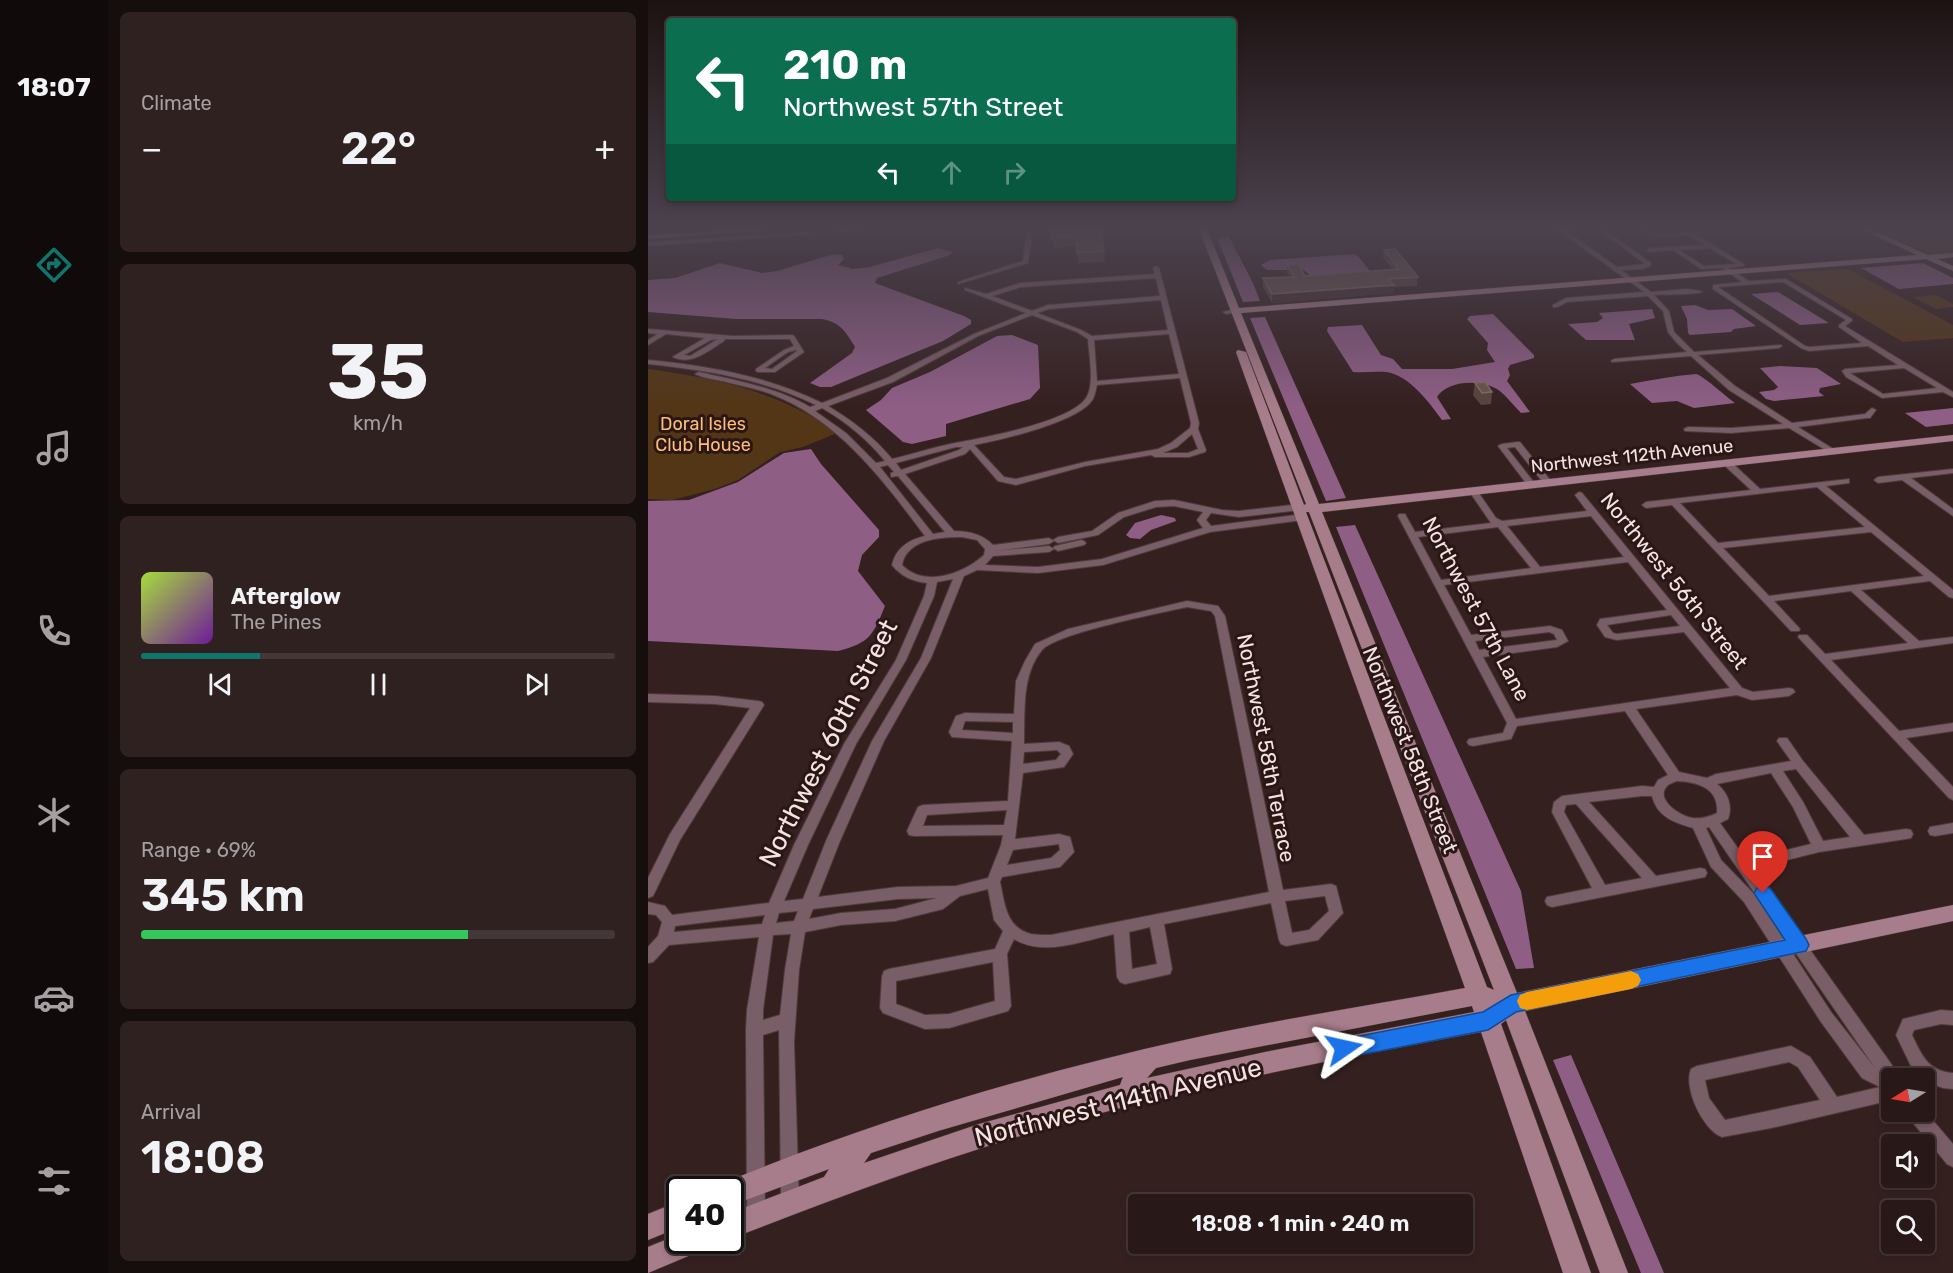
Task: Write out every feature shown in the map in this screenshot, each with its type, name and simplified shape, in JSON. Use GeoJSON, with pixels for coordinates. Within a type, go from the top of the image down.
{"type":"FeatureCollection","features":[{"type":"Feature","properties":{"kind":"street"},"geometry":{"type":"LineString","coordinates":[[986,296],[1008,288]]}},
{"type":"Feature","properties":{"kind":"street"},"geometry":{"type":"LineString","coordinates":[[1006,304],[1009,288]]}},
{"type":"Feature","properties":{"kind":"street"},"geometry":{"type":"LineString","coordinates":[[1085,288],[1087,302]]}},
{"type":"Feature","properties":{"kind":"street"},"geometry":{"type":"LineString","coordinates":[[1143,455],[1197,454],[1202,450],[1194,429],[1173,332],[1159,288]]}},
{"type":"Feature","properties":{"kind":"street","name":"Northwest 58th Street"},"geometry":{"type":"LineString","coordinates":[[1221,288],[1231,311]]}},
{"type":"Feature","properties":{"kind":"street","name":"Northwest 58th Street"},"geometry":{"type":"LineString","coordinates":[[1223,288],[1306,511],[1577,1273]]}},
{"type":"Feature","properties":{"kind":"street"},"geometry":{"type":"LineString","coordinates":[[1231,311],[1522,288]]}},
{"type":"Feature","properties":{"kind":"street"},"geometry":{"type":"LineString","coordinates":[[1642,288],[1666,311],[1671,332],[1691,354],[1708,365],[1732,388],[1833,452]]}},
{"type":"Feature","properties":{"kind":"street"},"geometry":{"type":"LineString","coordinates":[[1716,288],[1803,347],[1809,349],[1869,344]]}},
{"type":"Feature","properties":{"kind":"street"},"geometry":{"type":"LineString","coordinates":[[1798,288],[1850,320],[1841,326],[1953,395]]}},
{"type":"Feature","properties":{"kind":"street"},"geometry":{"type":"LineString","coordinates":[[967,289],[1091,338],[1173,332]]}},
{"type":"Feature","properties":{"kind":"street"},"geometry":{"type":"LineString","coordinates":[[1555,306],[1566,300],[1699,292]]}},
{"type":"Feature","properties":{"kind":"street"},"geometry":{"type":"LineString","coordinates":[[807,408],[890,380],[976,335],[1030,313],[1058,305],[1162,298]]}},
{"type":"Feature","properties":{"kind":"street"},"geometry":{"type":"LineString","coordinates":[[648,333],[720,337]]}},
{"type":"Feature","properties":{"kind":"street"},"geometry":{"type":"LineString","coordinates":[[648,343],[660,334],[678,333]]}},
{"type":"Feature","properties":{"kind":"street"},"geometry":{"type":"LineString","coordinates":[[720,337],[722,340],[691,358],[676,357],[710,338],[720,337],[789,336],[795,339],[801,351],[800,353],[773,371],[758,370],[786,351],[798,347]]}},
{"type":"Feature","properties":{"kind":"street"},"geometry":{"type":"LineString","coordinates":[[875,466],[956,445],[970,445],[1079,410],[1091,398],[1093,380],[1091,338]]}},
{"type":"Feature","properties":{"kind":"street"},"geometry":{"type":"LineString","coordinates":[[1614,361],[1779,346]]}},
{"type":"Feature","properties":{"kind":"street"},"geometry":{"type":"LineString","coordinates":[[648,362],[744,376],[784,388],[820,404],[863,432],[951,534]]}},
{"type":"Feature","properties":{"kind":"street"},"geometry":{"type":"LineString","coordinates":[[1905,366],[1845,371],[1858,382],[1882,396],[1944,390]]}},
{"type":"Feature","properties":{"kind":"street"},"geometry":{"type":"LineString","coordinates":[[648,368],[699,375],[760,389],[807,408],[847,435],[885,477],[930,537]]}},
{"type":"Feature","properties":{"kind":"street"},"geometry":{"type":"LineString","coordinates":[[1093,380],[1182,373]]}},
{"type":"Feature","properties":{"kind":"street"},"geometry":{"type":"LineString","coordinates":[[1688,429],[1711,432],[1791,424],[1867,416],[1872,410]]}},
{"type":"Feature","properties":{"kind":"street"},"geometry":{"type":"LineString","coordinates":[[970,445],[1001,479],[1016,483],[1085,464],[1143,455],[1174,446],[1194,429]]}},
{"type":"Feature","properties":{"kind":"street","name":"Northwest 112th Avenue"},"geometry":{"type":"LineString","coordinates":[[977,567],[1029,570],[1103,562],[1209,529],[1306,511],[1953,438]]}},
{"type":"Feature","properties":{"kind":"street"},"geometry":{"type":"LineString","coordinates":[[1532,485],[1502,446],[1516,444],[1548,483]]}},
{"type":"Feature","properties":{"kind":"street"},"geometry":{"type":"LineString","coordinates":[[885,477],[962,452],[970,445]]}},
{"type":"Feature","properties":{"kind":"street"},"geometry":{"type":"LineString","coordinates":[[1727,463],[1758,492]]}},
{"type":"Feature","properties":{"kind":"street"},"geometry":{"type":"LineString","coordinates":[[1878,480],[1953,471]]}},
{"type":"Feature","properties":{"kind":"street"},"geometry":{"type":"LineString","coordinates":[[1904,477],[1953,513]]}},
{"type":"Feature","properties":{"kind":"street"},"geometry":{"type":"LineString","coordinates":[[1646,505],[1846,481]]}},
{"type":"Feature","properties":{"kind":"street"},"geometry":{"type":"LineString","coordinates":[[1818,484],[1953,595]]}},
{"type":"Feature","properties":{"kind":"street"},"geometry":{"type":"LineString","coordinates":[[1477,491],[1493,520],[1500,524],[1538,571]]}},
{"type":"Feature","properties":{"kind":"street","name":"Northwest 56th Street"},"geometry":{"type":"LineString","coordinates":[[1579,495],[1738,691]]}},
{"type":"Feature","properties":{"kind":"street"},"geometry":{"type":"LineString","coordinates":[[1674,502],[1953,795]]}},
{"type":"Feature","properties":{"kind":"street","name":"Northwest 112th Avenue"},"geometry":{"type":"LineString","coordinates":[[990,551],[1054,544],[1078,544],[1098,535],[1121,515],[1155,504],[1174,503],[1239,514],[1306,511]]}},
{"type":"Feature","properties":{"kind":"street"},"geometry":{"type":"LineString","coordinates":[[1208,510],[1201,520],[1209,529]]}},
{"type":"Feature","properties":{"kind":"street","name":"Northwest 58th Street"},"geometry":{"type":"LineString","coordinates":[[1306,511],[1511,1004],[1614,1273]]}},
{"type":"Feature","properties":{"kind":"street"},"geometry":{"type":"LineString","coordinates":[[1412,535],[1593,513]]}},
{"type":"Feature","properties":{"kind":"street","name":"Northwest 57th Lane"},"geometry":{"type":"LineString","coordinates":[[1402,516],[1513,723]]}},
{"type":"Feature","properties":{"kind":"street"},"geometry":{"type":"LineString","coordinates":[[1717,546],[1873,529]]}},
{"type":"Feature","properties":{"kind":"street"},"geometry":{"type":"LineString","coordinates":[[951,534],[980,538],[990,551],[977,567],[958,576],[933,579],[909,576],[900,571],[897,565],[901,554],[910,546],[930,537],[951,534]]}},
{"type":"Feature","properties":{"kind":"street"},"geometry":{"type":"LineString","coordinates":[[1028,547],[1021,563],[1029,570]]}},
{"type":"Feature","properties":{"kind":"street"},"geometry":{"type":"LineString","coordinates":[[1438,584],[1630,559]]}},
{"type":"Feature","properties":{"kind":"street","name":"Northwest 60th Street"},"geometry":{"type":"LineString","coordinates":[[790,1202],[786,1051],[792,970],[799,927],[878,741],[926,658],[958,576]]}},
{"type":"Feature","properties":{"kind":"street"},"geometry":{"type":"LineString","coordinates":[[1767,599],[1932,578]]}},
{"type":"Feature","properties":{"kind":"street","name":"Northwest 60th Street"},"geometry":{"type":"LineString","coordinates":[[756,1216],[754,1030],[767,930],[774,908],[850,744],[901,660],[929,596],[933,579]]}},
{"type":"Feature","properties":{"kind":"street"},"geometry":{"type":"LineString","coordinates":[[1853,588],[1917,645]]}},
{"type":"Feature","properties":{"kind":"street","name":"Northwest 58th Terrace"},"geometry":{"type":"LineString","coordinates":[[1019,718],[1022,681],[1039,646],[1072,631],[1187,604],[1214,608],[1220,616],[1277,896],[1286,940],[1313,936],[1336,913],[1331,890],[1277,896]]}},
{"type":"Feature","properties":{"kind":"street"},"geometry":{"type":"LineString","coordinates":[[1674,612],[1604,621],[1604,629],[1609,635],[1617,637],[1687,628]]}},
{"type":"Feature","properties":{"kind":"street"},"geometry":{"type":"LineString","coordinates":[[1468,639],[1550,629],[1561,636],[1563,641],[1557,644],[1476,654]]}},
{"type":"Feature","properties":{"kind":"street"},"geometry":{"type":"LineString","coordinates":[[1823,658],[1953,640]]}},
{"type":"Feature","properties":{"kind":"street"},"geometry":{"type":"LineString","coordinates":[[1473,742],[1507,736],[1513,723],[1738,691],[1752,696],[1789,692]]}},
{"type":"Feature","properties":{"kind":"street"},"geometry":{"type":"LineString","coordinates":[[648,698],[715,700],[758,705],[675,838],[648,892]]}},
{"type":"Feature","properties":{"kind":"street"},"geometry":{"type":"LineString","coordinates":[[1628,706],[1675,776]]}},
{"type":"Feature","properties":{"kind":"street"},"geometry":{"type":"LineString","coordinates":[[1017,770],[1060,764],[1067,754],[1065,749],[1051,746],[1018,743],[956,734],[960,719],[965,717],[1019,718],[1018,743],[1017,770],[1008,845],[995,877],[1001,920],[1011,930],[1028,940],[1051,941],[1277,896]]}},
{"type":"Feature","properties":{"kind":"street"},"geometry":{"type":"LineString","coordinates":[[1896,735],[1953,727]]}},
{"type":"Feature","properties":{"kind":"street"},"geometry":{"type":"LineString","coordinates":[[1783,741],[1861,841]]}},
{"type":"Feature","properties":{"kind":"street"},"geometry":{"type":"LineString","coordinates":[[1709,783],[1716,778],[1799,764]]}},
{"type":"Feature","properties":{"kind":"street"},"geometry":{"type":"LineString","coordinates":[[1775,769],[1799,805],[1819,847]]}},
{"type":"Feature","properties":{"kind":"street"},"geometry":{"type":"LineString","coordinates":[[1686,776],[1709,783],[1720,793],[1725,805],[1723,816],[1713,823],[1698,825],[1683,821],[1669,814],[1659,803],[1656,792],[1665,779],[1686,776]]}},
{"type":"Feature","properties":{"kind":"street"},"geometry":{"type":"LineString","coordinates":[[1601,891],[1558,812],[1558,805],[1562,801],[1642,791],[1656,792]]}},
{"type":"Feature","properties":{"kind":"street"},"geometry":{"type":"LineString","coordinates":[[1579,799],[1652,880]]}},
{"type":"Feature","properties":{"kind":"street"},"geometry":{"type":"LineString","coordinates":[[1010,830],[914,831],[923,810],[1013,805]]}},
{"type":"Feature","properties":{"kind":"street"},"geometry":{"type":"LineString","coordinates":[[1713,823],[1731,849],[1848,1047],[1868,1073],[1881,1081]]}},
{"type":"Feature","properties":{"kind":"street"},"geometry":{"type":"LineString","coordinates":[[1698,825],[1716,863],[1790,947],[1868,1043],[1885,1068]]}},
{"type":"Feature","properties":{"kind":"street"},"geometry":{"type":"LineString","coordinates":[[1935,831],[1953,828]]}},
{"type":"Feature","properties":{"kind":"street"},"geometry":{"type":"LineString","coordinates":[[1763,861],[1819,847],[1906,834]]}},
{"type":"Feature","properties":{"kind":"street"},"geometry":{"type":"LineString","coordinates":[[665,939],[799,927],[841,919],[894,915],[938,905],[956,892],[995,877],[1055,863],[1067,852],[1065,841],[1059,839],[1008,845]]}},
{"type":"Feature","properties":{"kind":"street"},"geometry":{"type":"LineString","coordinates":[[1712,852],[1731,849]]}},
{"type":"Feature","properties":{"kind":"street"},"geometry":{"type":"LineString","coordinates":[[1552,901],[1652,880],[1700,873]]}},
{"type":"Feature","properties":{"kind":"street"},"geometry":{"type":"LineString","coordinates":[[669,921],[898,893],[956,892]]}},
{"type":"Feature","properties":{"kind":"street"},"geometry":{"type":"LineString","coordinates":[[648,908],[660,910],[669,921]]}},
{"type":"Feature","properties":{"kind":"street","name":"Northwest 114th Avenue"},"geometry":{"type":"LineString","coordinates":[[744,1221],[834,1186],[1000,1130],[1129,1094],[1250,1066],[1488,1020],[1511,1004],[1953,913]]}},
{"type":"Feature","properties":{"kind":"street"},"geometry":{"type":"LineString","coordinates":[[1121,927],[1125,977],[1145,974],[1165,969],[1156,920]]}},
{"type":"Feature","properties":{"kind":"street"},"geometry":{"type":"LineString","coordinates":[[648,957],[665,939],[669,921]]}},
{"type":"Feature","properties":{"kind":"street"},"geometry":{"type":"LineString","coordinates":[[1000,954],[889,976],[888,1008],[926,1022],[949,1021],[1003,1006],[1000,954],[1011,930]]}},
{"type":"Feature","properties":{"kind":"street","name":"Northwest 114th Avenue"},"geometry":{"type":"LineString","coordinates":[[744,1187],[864,1144],[989,1103],[1150,1059],[1205,1046],[1479,995],[1511,1004]]}},
{"type":"Feature","properties":{"kind":"street"},"geometry":{"type":"LineString","coordinates":[[1953,1018],[1941,1017],[1909,1024],[1904,1035],[1925,1072],[1937,1080],[1953,1081]]}},
{"type":"Feature","properties":{"kind":"street"},"geometry":{"type":"LineString","coordinates":[[754,1030],[788,1020]]}},
{"type":"Feature","properties":{"kind":"street"},"geometry":{"type":"LineString","coordinates":[[1848,1047],[1868,1043]]}},
{"type":"Feature","properties":{"kind":"street"},"geometry":{"type":"LineString","coordinates":[[1833,1105],[1804,1062],[1791,1054],[1697,1074],[1695,1084],[1714,1120],[1722,1129],[1833,1105],[1881,1089]]}},
{"type":"Feature","properties":{"kind":"street"},"geometry":{"type":"LineString","coordinates":[[1129,1094],[1132,1079],[1139,1067],[1150,1059]]}},
{"type":"Feature","properties":{"kind":"street"},"geometry":{"type":"LineString","coordinates":[[1926,1122],[1947,1141],[1953,1158]]}},
{"type":"Feature","properties":{"kind":"street"},"geometry":{"type":"LineString","coordinates":[[834,1186],[840,1171],[864,1144]]}},
{"type":"Feature","properties":{"kind":"street"},"geometry":{"type":"LineString","coordinates":[[648,1227],[666,1220]]}},
{"type":"Feature","properties":{"kind":"street"},"geometry":{"type":"LineString","coordinates":[[648,1261],[666,1253]]}},
{"type":"Feature","properties":{"kind":"green space"},"geometry":{"type":"Polygon","coordinates":[[[1812,288],[1884,288],[1953,325],[1953,338],[1903,342],[1812,288]]]}},
{"type":"Feature","properties":{"kind":"green space"},"geometry":{"type":"Polygon","coordinates":[[[1936,295],[1953,304],[1953,307],[1936,309],[1913,297],[1936,295]]]}},
{"type":"Feature","properties":{"kind":"green space","name":"Doral Isles Club House"},"geometry":{"type":"Polygon","coordinates":[[[648,369],[723,382],[771,397],[816,419],[837,433],[803,447],[780,452],[738,480],[715,489],[672,500],[648,499],[648,369]]]}},
{"type":"Feature","properties":{"kind":"shaded area"},"geometry":{"type":"Polygon","coordinates":[[[648,288],[890,288],[964,316],[971,320],[971,324],[943,341],[831,387],[820,387],[810,383],[852,353],[855,347],[838,325],[822,319],[736,319],[648,312],[648,288]]]}},
{"type":"Feature","properties":{"kind":"shaded area"},"geometry":{"type":"Polygon","coordinates":[[[1237,288],[1255,288],[1260,301],[1243,302],[1237,288]]]}},
{"type":"Feature","properties":{"kind":"shaded area"},"geometry":{"type":"Polygon","coordinates":[[[1778,292],[1829,323],[1800,325],[1751,294],[1778,292]]]}},
{"type":"Feature","properties":{"kind":"shaded area"},"geometry":{"type":"Polygon","coordinates":[[[1695,305],[1708,310],[1732,309],[1756,326],[1734,329],[1731,332],[1690,335],[1687,319],[1681,306],[1695,305]]]}},
{"type":"Feature","properties":{"kind":"shaded area"},"geometry":{"type":"Polygon","coordinates":[[[1652,309],[1655,318],[1629,324],[1635,340],[1586,340],[1568,324],[1597,322],[1603,318],[1599,313],[1652,309]]]}},
{"type":"Feature","properties":{"kind":"shaded area"},"geometry":{"type":"Polygon","coordinates":[[[1493,314],[1534,355],[1534,358],[1510,365],[1508,369],[1510,375],[1507,381],[1530,412],[1521,413],[1504,394],[1494,388],[1477,383],[1467,383],[1450,387],[1437,397],[1451,419],[1442,420],[1418,390],[1403,378],[1386,372],[1353,372],[1327,331],[1328,327],[1362,325],[1381,355],[1393,359],[1402,369],[1452,369],[1495,362],[1487,350],[1488,343],[1467,319],[1470,316],[1493,314]]]}},
{"type":"Feature","properties":{"kind":"shaded area"},"geometry":{"type":"Polygon","coordinates":[[[1265,317],[1346,498],[1326,501],[1250,318],[1265,317]]]}},
{"type":"Feature","properties":{"kind":"shaded area"},"geometry":{"type":"Polygon","coordinates":[[[1012,335],[1038,345],[1040,388],[1030,399],[946,424],[946,436],[912,444],[903,442],[866,410],[881,400],[892,388],[930,372],[997,336],[1012,335]]]}},
{"type":"Feature","properties":{"kind":"shaded area"},"geometry":{"type":"Polygon","coordinates":[[[1780,366],[1817,368],[1841,384],[1820,388],[1819,392],[1824,396],[1774,401],[1766,399],[1759,392],[1774,390],[1778,387],[1760,368],[1780,366]]]}},
{"type":"Feature","properties":{"kind":"shaded area"},"geometry":{"type":"Polygon","coordinates":[[[1696,374],[1735,403],[1694,408],[1677,401],[1652,403],[1630,384],[1671,377],[1696,374]]]}},
{"type":"Feature","properties":{"kind":"shaded area"},"geometry":{"type":"Polygon","coordinates":[[[1953,408],[1953,424],[1926,427],[1905,413],[1953,408]]]}},
{"type":"Feature","properties":{"kind":"shaded area"},"geometry":{"type":"Polygon","coordinates":[[[811,449],[821,464],[879,530],[879,537],[862,555],[858,571],[885,606],[869,636],[857,645],[838,651],[648,641],[648,501],[689,500],[738,482],[784,453],[811,449]]]}},
{"type":"Feature","properties":{"kind":"shaded area"},"geometry":{"type":"Polygon","coordinates":[[[1161,515],[1175,518],[1176,521],[1151,530],[1140,539],[1126,535],[1135,523],[1161,515]]]}},
{"type":"Feature","properties":{"kind":"shaded area"},"geometry":{"type":"Polygon","coordinates":[[[1355,525],[1521,891],[1534,968],[1516,969],[1336,527],[1355,525]]]}},
{"type":"Feature","properties":{"kind":"shaded area"},"geometry":{"type":"Polygon","coordinates":[[[1571,1055],[1664,1273],[1641,1273],[1553,1060],[1571,1055]]]}},
{"type":"Feature","properties":{"kind":"building"},"geometry":{"type":"Polygon","coordinates":[[[1269,288],[1348,288],[1272,294],[1269,288]]]}},
{"type":"Feature","properties":{"kind":"building"},"geometry":{"type":"Polygon","coordinates":[[[1485,382],[1492,392],[1482,393],[1475,383],[1485,382]]]}},
{"type":"Feature","properties":{"kind":"slow traffic"},"geometry":{"type":"LineString","coordinates":[[1527,1001],[1631,980]]}},
{"type":"Feature","properties":{"kind":"route"},"geometry":{"type":"LineString","coordinates":[[1344,1048],[1488,1020],[1511,1004],[1800,945],[1763,893]]}}]}
